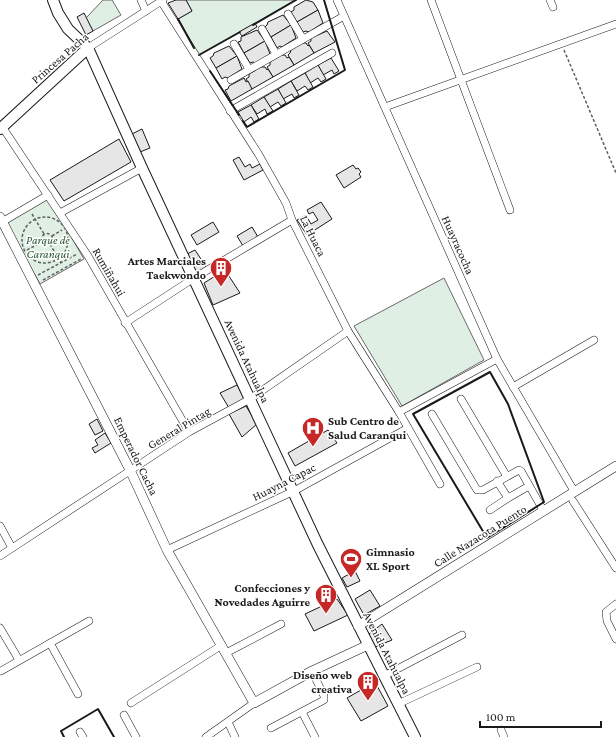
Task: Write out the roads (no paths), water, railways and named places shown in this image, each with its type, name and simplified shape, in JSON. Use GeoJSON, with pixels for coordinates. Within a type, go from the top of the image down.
{"type":"FeatureCollection","features":[{"type":"Feature","properties":{"kind":"main road","name":"Avenida Atahualpa"},"geometry":{"type":"LineString","coordinates":[[53,0],[58,13],[68,29],[88,48],[142,168],[250,399],[358,626],[415,737]]}},
{"type":"Feature","properties":{"kind":"main road","name":"Princesa Pacha"},"geometry":{"type":"LineString","coordinates":[[1,128],[88,48]]}},
{"type":"Feature","properties":{"kind":"street"},"geometry":{"type":"LineString","coordinates":[[141,0],[146,11]]}},
{"type":"Feature","properties":{"kind":"street","name":"Huayracocha"},"geometry":{"type":"LineString","coordinates":[[337,0],[497,359],[574,491]]}},
{"type":"Feature","properties":{"kind":"street"},"geometry":{"type":"LineString","coordinates":[[431,0],[510,210]]}},
{"type":"Feature","properties":{"kind":"street","name":"Princesa Pacha"},"geometry":{"type":"LineString","coordinates":[[88,48],[162,1]]}},
{"type":"Feature","properties":{"kind":"street","name":"La Huaca"},"geometry":{"type":"LineString","coordinates":[[162,1],[259,155],[286,203],[292,220],[348,331],[399,412],[440,484]]}},
{"type":"Feature","properties":{"kind":"street"},"geometry":{"type":"LineString","coordinates":[[288,14],[303,39]]}},
{"type":"Feature","properties":{"kind":"street"},"geometry":{"type":"LineString","coordinates":[[230,80],[344,16]]}},
{"type":"Feature","properties":{"kind":"street"},"geometry":{"type":"LineString","coordinates":[[385,107],[616,24]]}},
{"type":"Feature","properties":{"kind":"street"},"geometry":{"type":"LineString","coordinates":[[262,29],[276,54]]}},
{"type":"Feature","properties":{"kind":"street"},"geometry":{"type":"LineString","coordinates":[[234,44],[249,69]]}},
{"type":"Feature","properties":{"kind":"street"},"geometry":{"type":"LineString","coordinates":[[230,111],[332,52]]}},
{"type":"Feature","properties":{"kind":"street","name":"Rumiñahui"},"geometry":{"type":"LineString","coordinates":[[1,128],[48,195],[58,214],[88,256],[125,323],[190,432]]}},
{"type":"Feature","properties":{"kind":"street"},"geometry":{"type":"LineString","coordinates":[[58,214],[142,168]]}},
{"type":"Feature","properties":{"kind":"street"},"geometry":{"type":"LineString","coordinates":[[1,220],[48,195]]}},
{"type":"Feature","properties":{"kind":"street","name":"Emperador Cacha"},"geometry":{"type":"LineString","coordinates":[[1,220],[36,284],[130,470],[167,550],[254,703]]}},
{"type":"Feature","properties":{"kind":"street"},"geometry":{"type":"LineString","coordinates":[[125,323],[194,278],[292,220]]}},
{"type":"Feature","properties":{"kind":"street","name":"General Pintag"},"geometry":{"type":"LineString","coordinates":[[0,556],[190,432],[250,399],[348,331]]}},
{"type":"Feature","properties":{"kind":"street"},"geometry":{"type":"LineString","coordinates":[[513,387],[594,340]]}},
{"type":"Feature","properties":{"kind":"street"},"geometry":{"type":"LineString","coordinates":[[399,412],[497,359]]}},
{"type":"Feature","properties":{"kind":"street"},"geometry":{"type":"LineString","coordinates":[[461,399],[506,476]]}},
{"type":"Feature","properties":{"kind":"street"},"geometry":{"type":"LineString","coordinates":[[432,414],[477,490],[483,490],[519,470],[543,510]]}},
{"type":"Feature","properties":{"kind":"street","name":"Huayna Capac"},"geometry":{"type":"LineString","coordinates":[[167,550],[294,491],[408,428]]}},
{"type":"Feature","properties":{"kind":"street","name":"Calle Nazacota Puento"},"geometry":{"type":"LineString","coordinates":[[358,626],[616,466]]}},
{"type":"Feature","properties":{"kind":"street"},"geometry":{"type":"LineString","coordinates":[[497,481],[508,498]]}},
{"type":"Feature","properties":{"kind":"street"},"geometry":{"type":"LineString","coordinates":[[490,510],[529,486]]}},
{"type":"Feature","properties":{"kind":"street"},"geometry":{"type":"LineString","coordinates":[[573,501],[616,568]]}},
{"type":"Feature","properties":{"kind":"street"},"geometry":{"type":"LineString","coordinates":[[0,526],[12,548]]}},
{"type":"Feature","properties":{"kind":"street"},"geometry":{"type":"LineString","coordinates":[[616,604],[606,612],[607,621],[616,639]]}},
{"type":"Feature","properties":{"kind":"street"},"geometry":{"type":"LineString","coordinates":[[1,671],[89,621]]}},
{"type":"Feature","properties":{"kind":"street"},"geometry":{"type":"LineString","coordinates":[[131,703],[224,649],[281,624]]}},
{"type":"Feature","properties":{"kind":"street"},"geometry":{"type":"LineString","coordinates":[[0,628],[18,660]]}},
{"type":"Feature","properties":{"kind":"street"},"geometry":{"type":"LineString","coordinates":[[384,676],[462,635]]}},
{"type":"Feature","properties":{"kind":"street"},"geometry":{"type":"LineString","coordinates":[[50,643],[78,694]]}},
{"type":"Feature","properties":{"kind":"street"},"geometry":{"type":"LineString","coordinates":[[206,737],[254,703],[312,671],[368,645]]}},
{"type":"Feature","properties":{"kind":"street"},"geometry":{"type":"LineString","coordinates":[[398,704],[477,668]]}},
{"type":"Feature","properties":{"kind":"street"},"geometry":{"type":"LineString","coordinates":[[271,728],[324,700],[324,696],[312,671]]}},
{"type":"Feature","properties":{"kind":"street"},"geometry":{"type":"LineString","coordinates":[[302,712],[315,737]]}},
{"type":"Feature","properties":{"kind":"street"},"geometry":{"type":"LineString","coordinates":[[124,716],[136,737]]}},
{"type":"Feature","properties":{"kind":"street"},"geometry":{"type":"LineString","coordinates":[[228,722],[235,737]]}},
{"type":"Feature","properties":{"kind":"place","name":"Artes Marciales Taekwondo"},"geometry":{"type":"Point","coordinates":[221,288]}},
{"type":"Feature","properties":{"kind":"place","name":"Sub Centro de Salud Caranqui"},"geometry":{"type":"Point","coordinates":[313,448]}},
{"type":"Feature","properties":{"kind":"place","name":"Gimnasio XL Sport"},"geometry":{"type":"Point","coordinates":[351,578]}},
{"type":"Feature","properties":{"kind":"place","name":"Confecciones y Novedades Aguirre"},"geometry":{"type":"Point","coordinates":[326,614]}},
{"type":"Feature","properties":{"kind":"place","name":"Diseño web creativa"},"geometry":{"type":"Point","coordinates":[368,702]}},
{"type":"Feature","properties":{"kind":"park label","name":"Parque de Caranqui"},"geometry":{"type":"Point","coordinates":[48,247]}}]}
